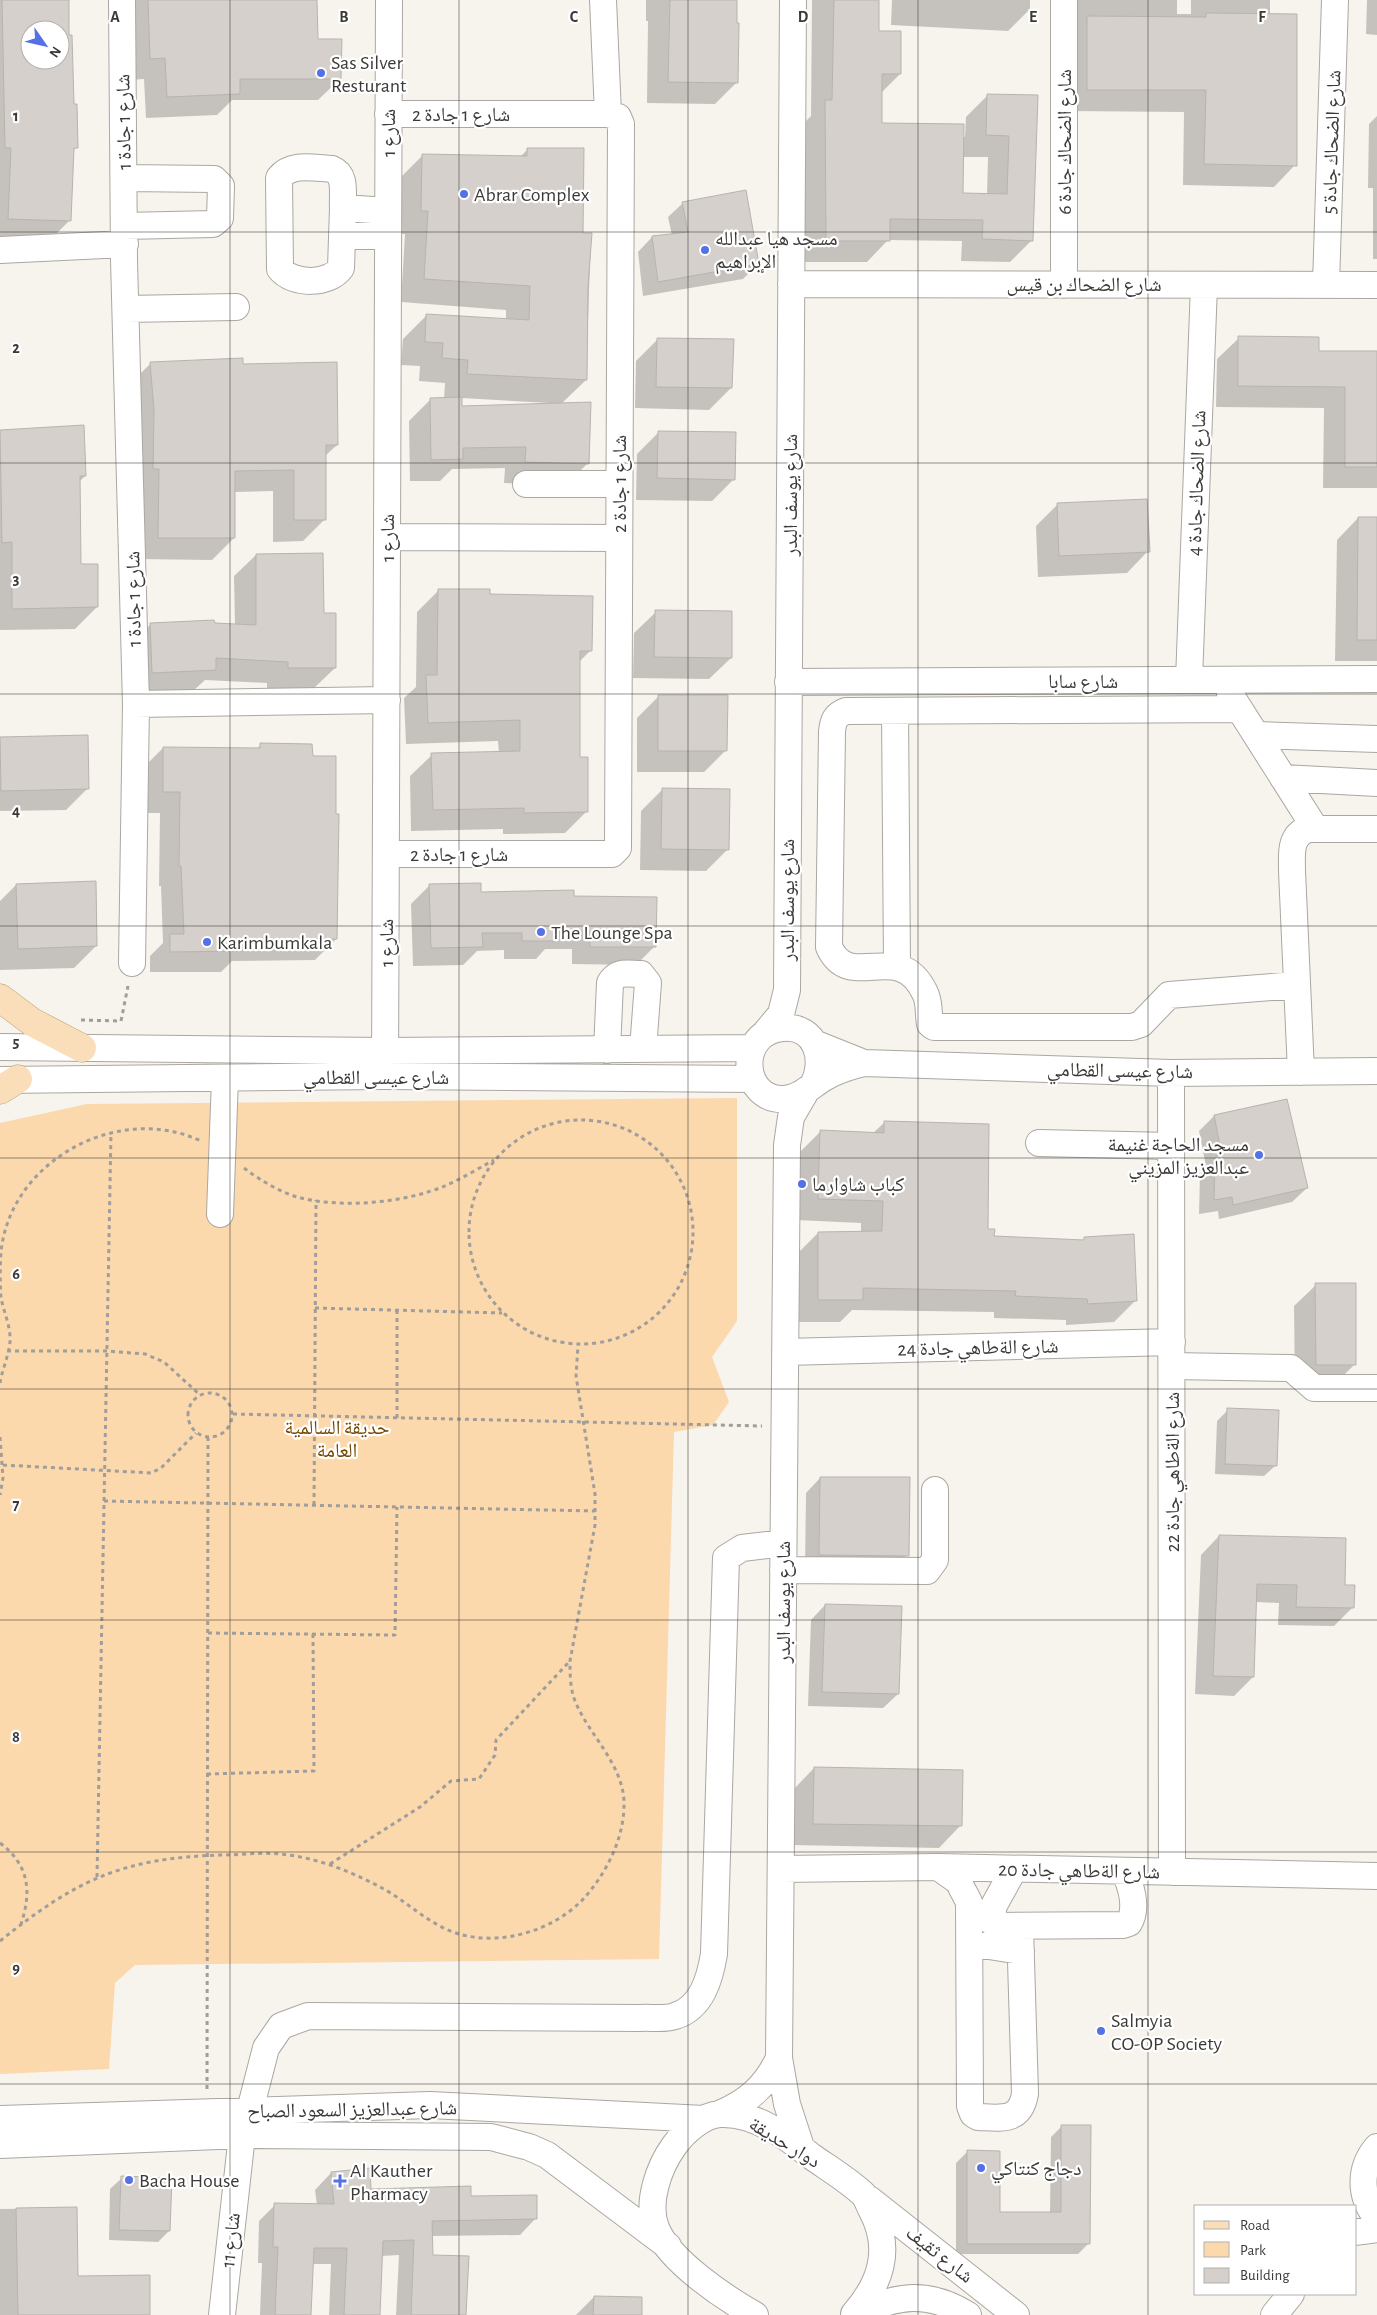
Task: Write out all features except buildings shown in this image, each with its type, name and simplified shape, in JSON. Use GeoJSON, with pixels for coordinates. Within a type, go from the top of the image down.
{"type":"FeatureCollection","features":[{"type":"Feature","properties":{"kind":"main road"},"geometry":{"type":"LineString","coordinates":[[0,998],[32,1022],[82,1048]]}},
{"type":"Feature","properties":{"kind":"street","name":"شارع 1 جادة 1"},"geometry":{"type":"LineString","coordinates":[[122,0],[126,309],[136,704],[132,963]]}},
{"type":"Feature","properties":{"kind":"street","name":"شارع 1"},"geometry":{"type":"LineString","coordinates":[[385,1064],[389,0]]}},
{"type":"Feature","properties":{"kind":"street"},"geometry":{"type":"LineString","coordinates":[[604,0],[608,114]]}},
{"type":"Feature","properties":{"kind":"street","name":"شارع يوسف البدر"},"geometry":{"type":"LineString","coordinates":[[759,1040],[781,1014],[786,990],[793,0]]}},
{"type":"Feature","properties":{"kind":"street","name":"شارع الضحاك جادة 6"},"geometry":{"type":"LineString","coordinates":[[1064,0],[1064,284]]}},
{"type":"Feature","properties":{"kind":"street","name":"شارع الضحاك جادة 5"},"geometry":{"type":"LineString","coordinates":[[1326,285],[1335,0]]}},
{"type":"Feature","properties":{"kind":"street","name":"شارع 1 جادة 2"},"geometry":{"type":"LineString","coordinates":[[386,854],[612,854],[616,851],[618,848],[619,538],[620,124],[618,117],[608,114],[388,114]]}},
{"type":"Feature","properties":{"kind":"street"},"geometry":{"type":"LineString","coordinates":[[294,167],[338,171],[342,177],[342,236],[341,268],[336,275],[329,279],[294,279],[286,276],[280,269],[280,178],[285,171],[294,167]]}},
{"type":"Feature","properties":{"kind":"street"},"geometry":{"type":"LineString","coordinates":[[0,250],[213,224],[220,218],[220,186],[214,179],[124,178]]}},
{"type":"Feature","properties":{"kind":"street"},"geometry":{"type":"LineString","coordinates":[[343,208],[388,224]]}},
{"type":"Feature","properties":{"kind":"street"},"geometry":{"type":"LineString","coordinates":[[342,236],[388,224]]}},
{"type":"Feature","properties":{"kind":"street","name":"شارع الضحاك بن قيس"},"geometry":{"type":"LineString","coordinates":[[791,284],[1377,285]]}},
{"type":"Feature","properties":{"kind":"street","name":"شارع الضحاك جادة 4"},"geometry":{"type":"LineString","coordinates":[[1189,680],[1204,285]]}},
{"type":"Feature","properties":{"kind":"street"},"geometry":{"type":"LineString","coordinates":[[126,309],[236,307]]}},
{"type":"Feature","properties":{"kind":"street"},"geometry":{"type":"LineString","coordinates":[[526,484],[619,484]]}},
{"type":"Feature","properties":{"kind":"street"},"geometry":{"type":"LineString","coordinates":[[387,537],[619,538]]}},
{"type":"Feature","properties":{"kind":"street"},"geometry":{"type":"LineString","coordinates":[[1221,680],[1315,828]]}},
{"type":"Feature","properties":{"kind":"street","name":"شارع سابا"},"geometry":{"type":"LineString","coordinates":[[788,682],[1377,680]]}},
{"type":"Feature","properties":{"kind":"street"},"geometry":{"type":"LineString","coordinates":[[136,704],[387,700]]}},
{"type":"Feature","properties":{"kind":"street"},"geometry":{"type":"LineString","coordinates":[[1239,709],[846,711],[839,713],[833,720],[829,947],[833,956],[841,963],[852,968],[897,966],[914,977],[926,994],[930,1024],[934,1027],[1132,1027],[1140,1024],[1169,995],[1297,985]]}},
{"type":"Feature","properties":{"kind":"street"},"geometry":{"type":"LineString","coordinates":[[895,711],[897,966]]}},
{"type":"Feature","properties":{"kind":"street"},"geometry":{"type":"LineString","coordinates":[[1256,735],[1377,739]]}},
{"type":"Feature","properties":{"kind":"street"},"geometry":{"type":"LineString","coordinates":[[1284,778],[1377,783]]}},
{"type":"Feature","properties":{"kind":"street"},"geometry":{"type":"LineString","coordinates":[[1302,1072],[1292,850],[1297,835],[1302,831],[1315,828],[1377,829]]}},
{"type":"Feature","properties":{"kind":"street"},"geometry":{"type":"LineString","coordinates":[[608,1050],[610,983],[619,973],[641,974],[648,983],[643,1049]]}},
{"type":"Feature","properties":{"kind":"street","name":"شارع يوسف البدر"},"geometry":{"type":"LineString","coordinates":[[786,990],[793,1014],[810,1039]]}},
{"type":"Feature","properties":{"kind":"street"},"geometry":{"type":"LineString","coordinates":[[787,1028],[810,1039],[819,1053],[820,1064],[818,1076],[809,1089],[782,1099],[770,1096],[756,1085],[749,1058],[759,1040],[787,1028]]}},
{"type":"Feature","properties":{"kind":"street","name":"شارع عيسى القطامي"},"geometry":{"type":"LineString","coordinates":[[810,1039],[864,1062]]}},
{"type":"Feature","properties":{"kind":"street","name":"شارع عيسى القطامي"},"geometry":{"type":"LineString","coordinates":[[6,1083],[225,1078],[385,1064],[643,1049],[759,1040]]}},
{"type":"Feature","properties":{"kind":"street","name":"شارع عيسى القطامي"},"geometry":{"type":"LineString","coordinates":[[0,1047],[124,1049],[756,1085]]}},
{"type":"Feature","properties":{"kind":"street","name":"شارع عيسى القطامي"},"geometry":{"type":"LineString","coordinates":[[809,1089],[837,1071],[864,1062],[1171,1073],[1377,1071]]}},
{"type":"Feature","properties":{"kind":"street","name":"شارع الةطاهي جادة 22"},"geometry":{"type":"LineString","coordinates":[[1171,1073],[1172,1872]]}},
{"type":"Feature","properties":{"kind":"street"},"geometry":{"type":"LineString","coordinates":[[220,1214],[225,1078]]}},
{"type":"Feature","properties":{"kind":"street","name":"شارع يوسف البدر"},"geometry":{"type":"LineString","coordinates":[[756,1085],[777,1116],[787,1145]]}},
{"type":"Feature","properties":{"kind":"street","name":"شارع يوسف البدر"},"geometry":{"type":"LineString","coordinates":[[801,2147],[787,2104],[779,2058],[787,1145],[791,1117],[809,1089]]}},
{"type":"Feature","properties":{"kind":"street"},"geometry":{"type":"LineString","coordinates":[[1039,1143],[1171,1146]]}},
{"type":"Feature","properties":{"kind":"street","name":"شارع الةطاهي جادة 24"},"geometry":{"type":"LineString","coordinates":[[785,1352],[1172,1354],[1291,1368],[1314,1388],[1377,1388]]}},
{"type":"Feature","properties":{"kind":"street"},"geometry":{"type":"LineString","coordinates":[[783,1570],[927,1571],[935,1560],[935,1490]]}},
{"type":"Feature","properties":{"kind":"street"},"geometry":{"type":"LineString","coordinates":[[250,2110],[266,2048],[281,2026],[308,2016],[640,2018],[675,2016],[697,2003],[710,1976],[714,1954],[726,1558],[742,1548],[783,1544]]}},
{"type":"Feature","properties":{"kind":"street"},"geometry":{"type":"LineString","coordinates":[[938,1867],[958,1880],[970,1902],[970,2106],[973,2114],[978,2117],[1011,2117],[1020,2111],[1023,2105],[1021,1939]]}},
{"type":"Feature","properties":{"kind":"street","name":"شارع الةطاهي جادة 20"},"geometry":{"type":"LineString","coordinates":[[781,1869],[938,1867],[1377,1876]]}},
{"type":"Feature","properties":{"kind":"street"},"geometry":{"type":"LineString","coordinates":[[1014,1869],[995,1900],[992,1914],[993,1923],[1021,1939]]}},
{"type":"Feature","properties":{"kind":"street"},"geometry":{"type":"LineString","coordinates":[[970,1946],[989,1946],[1021,1939],[1129,1923],[1132,1918],[1132,1892],[1124,1871]]}},
{"type":"Feature","properties":{"kind":"street"},"geometry":{"type":"LineString","coordinates":[[750,2313],[693,2271],[668,2246],[656,2228],[654,2214],[659,2176],[677,2142],[711,2117],[744,2102],[755,2093],[773,2071],[779,2058]]}},
{"type":"Feature","properties":{"kind":"street","name":"شارع عبدالعزيز السعود الصباح"},"geometry":{"type":"LineString","coordinates":[[0,2119],[430,2105],[711,2117]]}},
{"type":"Feature","properties":{"kind":"street","name":"دوار حديقة"},"geometry":{"type":"LineString","coordinates":[[711,2117],[743,2116],[773,2130],[801,2147],[864,2195],[878,2221],[883,2248],[883,2263],[874,2288],[854,2315]]}},
{"type":"Feature","properties":{"kind":"street","name":"شارع عبدالعزيز السعود الصباح"},"geometry":{"type":"LineString","coordinates":[[0,2145],[242,2135],[471,2137],[509,2141],[535,2150],[562,2165],[668,2246]]}},
{"type":"Feature","properties":{"kind":"street","name":"شارع 11"},"geometry":{"type":"LineString","coordinates":[[222,2315],[242,2135]]}},
{"type":"Feature","properties":{"kind":"street"},"geometry":{"type":"LineString","coordinates":[[1376,2147],[1368,2159],[1356,2196],[1366,2199],[1377,2218]]}},
{"type":"Feature","properties":{"kind":"street","name":"شارع ثقيف"},"geometry":{"type":"LineString","coordinates":[[864,2195],[1016,2315]]}},
{"type":"Feature","properties":{"kind":"street"},"geometry":{"type":"LineString","coordinates":[[1357,2232],[1377,2228]]}},
{"type":"Feature","properties":{"kind":"street"},"geometry":{"type":"LineString","coordinates":[[1274,2315],[1290,2295]]}},
{"type":"Feature","properties":{"kind":"street","name":"شارع ثقيف"},"geometry":{"type":"LineString","coordinates":[[854,2315],[881,2302],[911,2297],[951,2305],[968,2315]]}},
{"type":"Feature","properties":{"kind":"path"},"geometry":{"type":"LineString","coordinates":[[124,1049],[120,1021],[132,963]]}},
{"type":"Feature","properties":{"kind":"path"},"geometry":{"type":"LineString","coordinates":[[0,1383],[10,1343],[8,1323],[0,1296],[1,1253],[6,1227],[16,1204],[31,1181],[56,1158],[82,1142],[111,1132],[140,1128],[172,1131],[199,1140],[272,1186],[298,1197],[316,1200],[366,1202],[419,1194],[447,1185],[494,1160],[515,1140],[540,1127],[568,1120],[596,1120],[624,1127],[648,1141],[669,1160],[684,1185],[692,1212],[693,1240],[687,1268],[675,1294],[656,1315],[633,1332],[606,1341],[578,1344],[550,1340],[525,1330],[503,1313],[485,1291],[474,1266],[468,1238],[471,1210],[476,1192],[494,1160]]}},
{"type":"Feature","properties":{"kind":"path"},"geometry":{"type":"LineString","coordinates":[[97,1877],[111,1132]]}},
{"type":"Feature","properties":{"kind":"path"},"geometry":{"type":"LineString","coordinates":[[314,1505],[316,1200]]}},
{"type":"Feature","properties":{"kind":"path"},"geometry":{"type":"LineString","coordinates":[[315,1308],[503,1313]]}},
{"type":"Feature","properties":{"kind":"path"},"geometry":{"type":"LineString","coordinates":[[397,1310],[397,1418]]}},
{"type":"Feature","properties":{"kind":"path"},"geometry":{"type":"LineString","coordinates":[[0,1941],[64,1895],[97,1877],[151,1860],[207,1856],[279,1854],[330,1864],[383,1888],[440,1926],[469,1936],[496,1938],[522,1934],[543,1927],[562,1916],[582,1900],[598,1882],[610,1861],[621,1824],[624,1800],[620,1779],[575,1700],[571,1682],[570,1661],[595,1526],[595,1494],[576,1376],[578,1344]]}},
{"type":"Feature","properties":{"kind":"path"},"geometry":{"type":"LineString","coordinates":[[8,1351],[107,1351],[157,1357],[200,1395]]}},
{"type":"Feature","properties":{"kind":"path"},"geometry":{"type":"LineString","coordinates":[[211,1392],[222,1395],[230,1403],[233,1414],[230,1427],[220,1435],[208,1438],[196,1433],[189,1424],[188,1413],[192,1402],[200,1395],[211,1392]]}},
{"type":"Feature","properties":{"kind":"path"},"geometry":{"type":"LineString","coordinates":[[233,1414],[784,1426]]}},
{"type":"Feature","properties":{"kind":"path"},"geometry":{"type":"LineString","coordinates":[[2,1465],[105,1472],[152,1473],[162,1467],[196,1433]]}},
{"type":"Feature","properties":{"kind":"path"},"geometry":{"type":"LineString","coordinates":[[0,1437],[2,1465],[0,1495]]}},
{"type":"Feature","properties":{"kind":"path"},"geometry":{"type":"LineString","coordinates":[[207,2111],[208,1438]]}},
{"type":"Feature","properties":{"kind":"path"},"geometry":{"type":"LineString","coordinates":[[104,1501],[595,1511]]}},
{"type":"Feature","properties":{"kind":"path"},"geometry":{"type":"LineString","coordinates":[[208,1633],[395,1635],[397,1507]]}},
{"type":"Feature","properties":{"kind":"path"},"geometry":{"type":"LineString","coordinates":[[208,1774],[314,1770],[313,1634]]}},
{"type":"Feature","properties":{"kind":"path"},"geometry":{"type":"LineString","coordinates":[[330,1864],[420,1807],[450,1782],[479,1779],[495,1755],[496,1740],[570,1661]]}},
{"type":"Feature","properties":{"kind":"path"},"geometry":{"type":"LineString","coordinates":[[0,1843],[11,1851],[22,1867],[28,1886],[27,1906],[20,1925]]}},
{"type":"Feature","properties":{"kind":"green space","name":"حديقة السالمية العامة"},"geometry":{"type":"Polygon","coordinates":[[[737,1098],[737,1321],[712,1357],[729,1402],[713,1425],[674,1432],[659,1959],[135,1965],[115,1983],[109,2069],[0,2074],[0,1123],[87,1104],[737,1098]]]}},
{"type":"Feature","properties":{"kind":"place","name":"Sas Silver Resturant"},"geometry":{"type":"Point","coordinates":[321,73]}},
{"type":"Feature","properties":{"kind":"place","name":"Abrar Complex"},"geometry":{"type":"Point","coordinates":[464,194]}},
{"type":"Feature","properties":{"kind":"place","name":"مسجد هيا عبدالله الإبراهيم"},"geometry":{"type":"Point","coordinates":[705,250]}},
{"type":"Feature","properties":{"kind":"place","name":"The Lounge Spa"},"geometry":{"type":"Point","coordinates":[541,932]}},
{"type":"Feature","properties":{"kind":"place","name":"Karimbumkala"},"geometry":{"type":"Point","coordinates":[207,942]}},
{"type":"Feature","properties":{"kind":"place","name":"مسجد الحاجة غنيمة عبدالعزيز المزيني"},"geometry":{"type":"Point","coordinates":[1259,1155]}},
{"type":"Feature","properties":{"kind":"place","name":"كباب شاوارما"},"geometry":{"type":"Point","coordinates":[802,1184]}},
{"type":"Feature","properties":{"kind":"place","name":"Salmyia CO-OP Society"},"geometry":{"type":"Point","coordinates":[1101,2031]}},
{"type":"Feature","properties":{"kind":"place","name":"دجاج كنتاكي"},"geometry":{"type":"Point","coordinates":[981,2168]}},
{"type":"Feature","properties":{"kind":"place","name":"Bacha House"},"geometry":{"type":"Point","coordinates":[129,2180]}},
{"type":"Feature","properties":{"kind":"place","name":"Al Kauther Pharmacy"},"geometry":{"type":"Point","coordinates":[340,2181]}}]}
